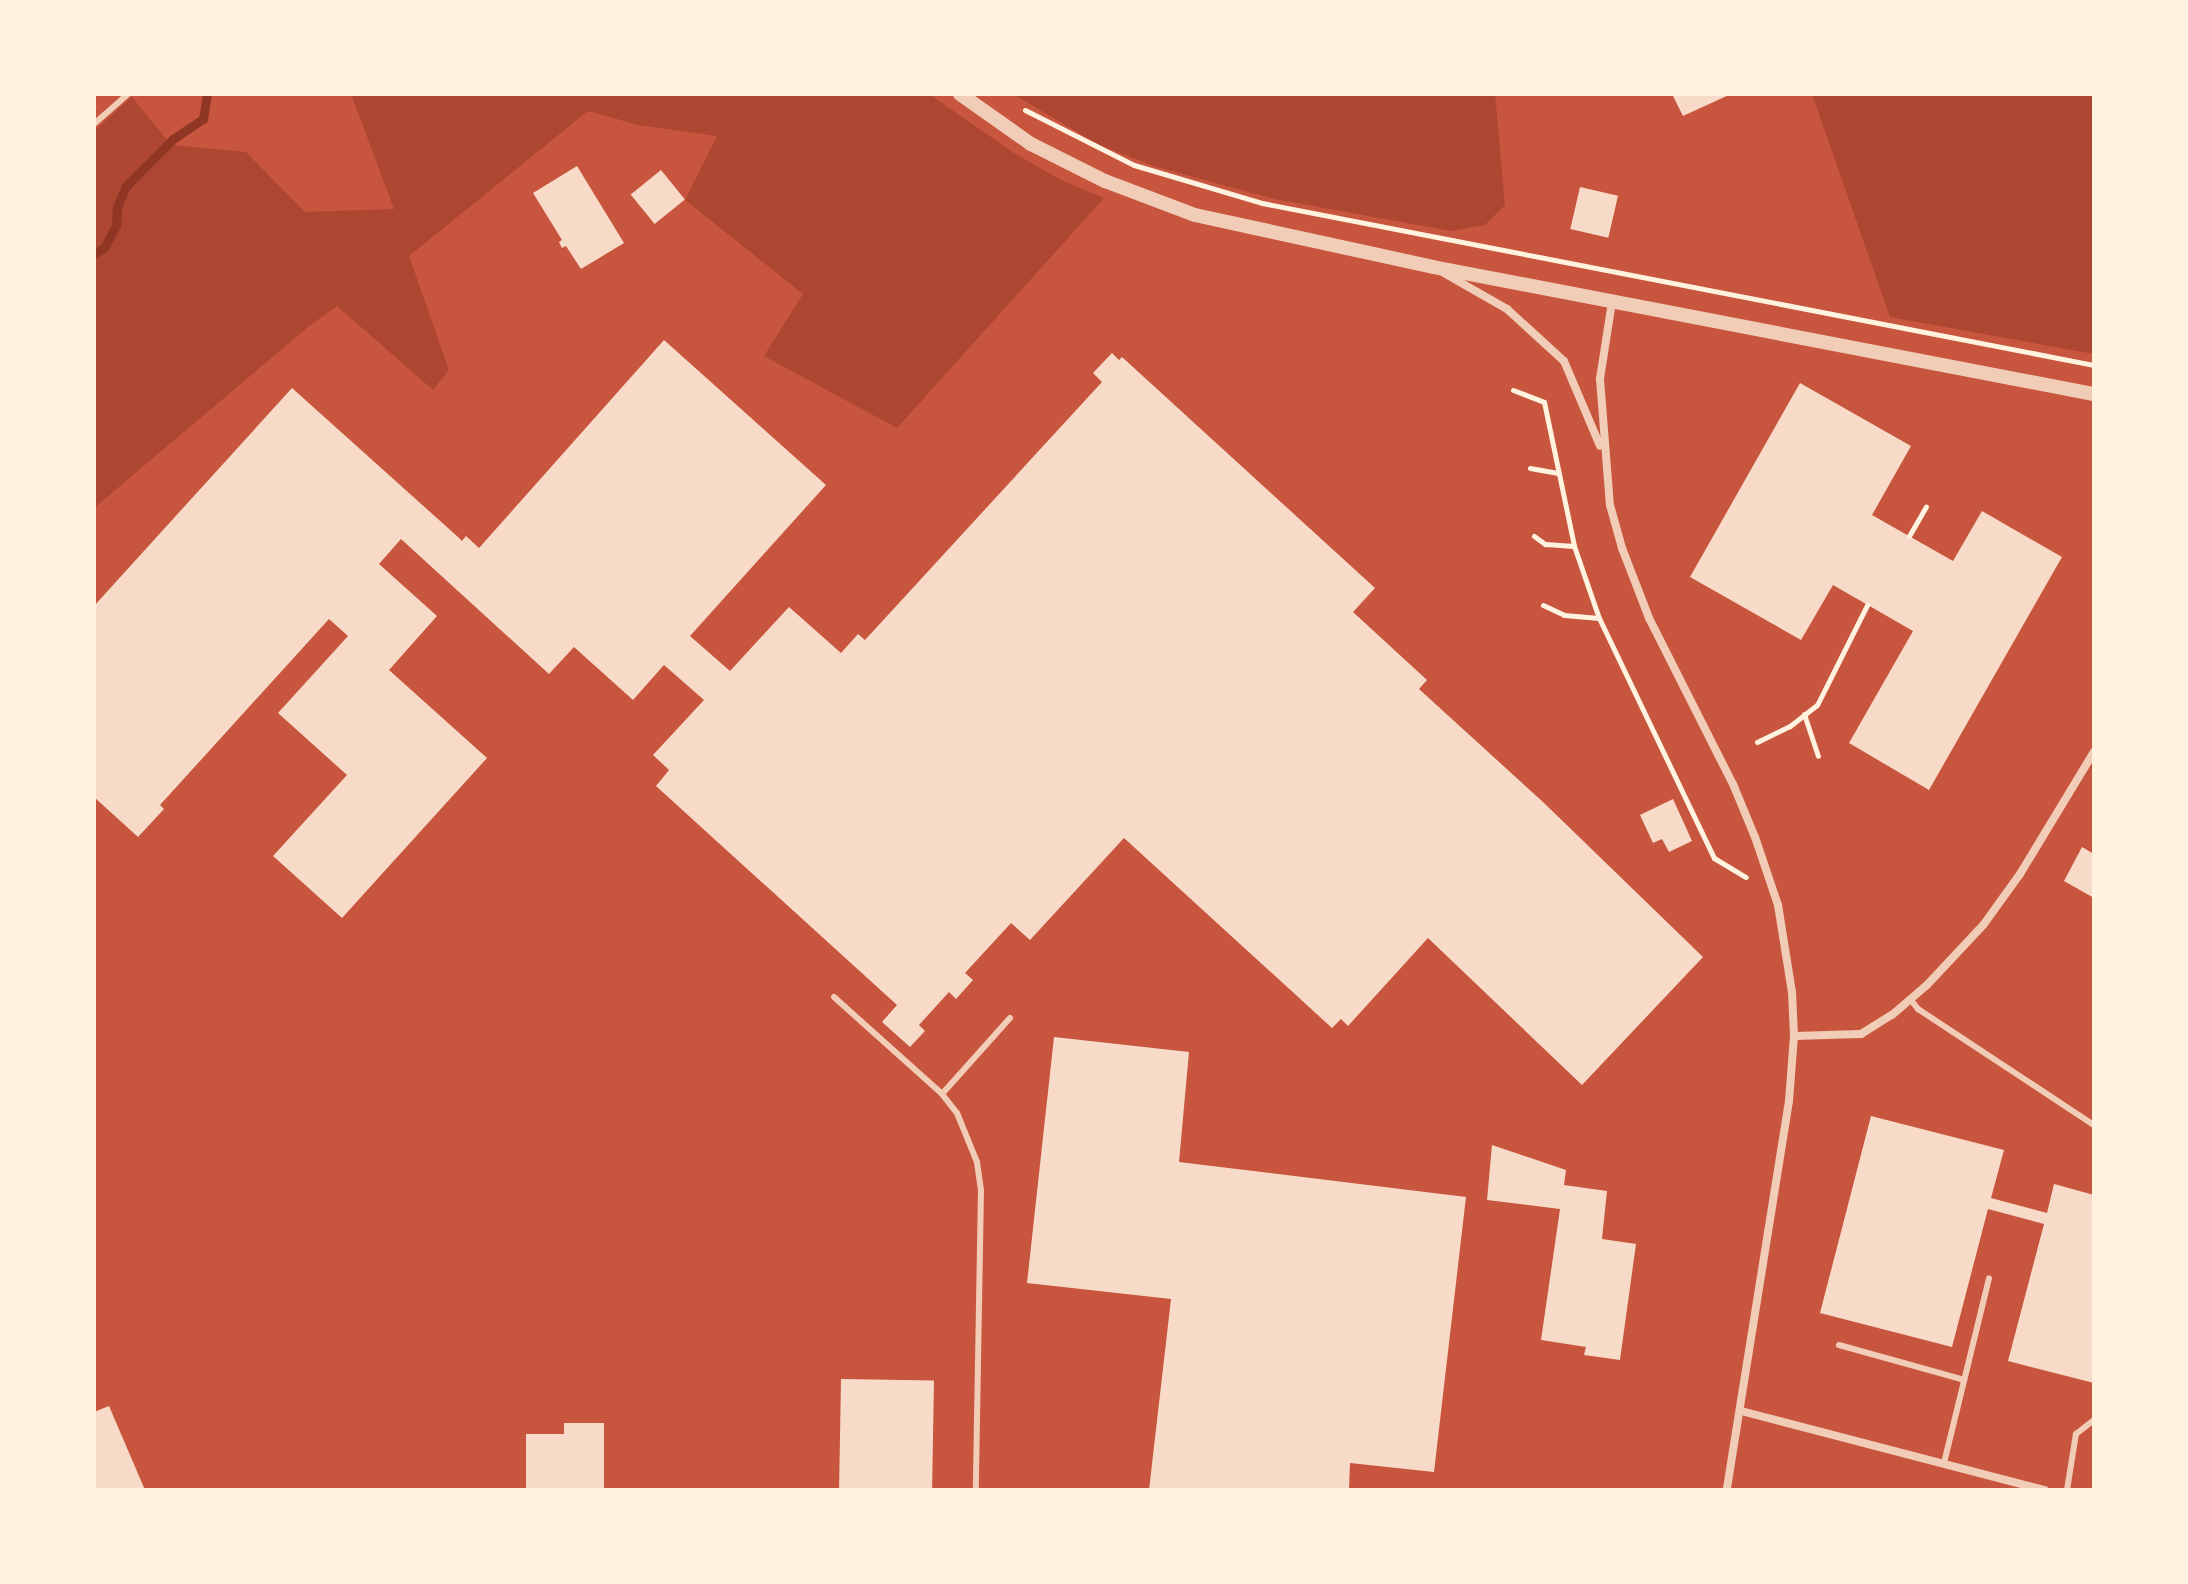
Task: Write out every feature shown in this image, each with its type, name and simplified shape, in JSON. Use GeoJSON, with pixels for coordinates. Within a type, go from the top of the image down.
{"type":"FeatureCollection","features":[{"type":"Feature","properties":{"kind":"street"},"geometry":{"type":"LineString","coordinates":[[960,94],[1031,144],[1146,199],[1255,230],[2094,394]]}},
{"type":"Feature","properties":{"kind":"street"},"geometry":{"type":"LineString","coordinates":[[1433,267],[1507,309],[1564,361],[1604,453]]}},
{"type":"Feature","properties":{"kind":"street"},"geometry":{"type":"LineString","coordinates":[[1612,302],[1600,379],[1610,505],[1631,575],[1668,658],[1733,784],[1768,871],[1787,954],[1794,1036],[1789,1101],[1727,1490]]}},
{"type":"Feature","properties":{"kind":"street"},"geometry":{"type":"LineString","coordinates":[[1794,1036],[1861,1034],[1910,999],[1984,924],[2020,874],[2094,752]]}},
{"type":"Feature","properties":{"kind":"street"},"geometry":{"type":"LineString","coordinates":[[1741,1411],[2045,1490]]}},
{"type":"Feature","properties":{"kind":"lane"},"geometry":{"type":"LineString","coordinates":[[94,124],[128,94]]}},
{"type":"Feature","properties":{"kind":"lane"},"geometry":{"type":"LineString","coordinates":[[834,997],[942,1094],[968,1134],[977,1162],[981,1190],[976,1490]]}},
{"type":"Feature","properties":{"kind":"lane"},"geometry":{"type":"LineString","coordinates":[[1910,999],[1918,1009],[2094,1125]]}},
{"type":"Feature","properties":{"kind":"lane"},"geometry":{"type":"LineString","coordinates":[[942,1094],[1010,1018]]}},
{"type":"Feature","properties":{"kind":"lane"},"geometry":{"type":"LineString","coordinates":[[1944,1463],[1989,1278]]}},
{"type":"Feature","properties":{"kind":"lane"},"geometry":{"type":"LineString","coordinates":[[1839,1345],[1964,1380]]}},
{"type":"Feature","properties":{"kind":"lane"},"geometry":{"type":"LineString","coordinates":[[2067,1490],[2076,1434],[2094,1420]]}},
{"type":"Feature","properties":{"kind":"path"},"geometry":{"type":"LineString","coordinates":[[1022,109],[1075,139],[1134,165],[1262,203],[2094,365]]}},
{"type":"Feature","properties":{"kind":"path"},"geometry":{"type":"LineString","coordinates":[[1513,390],[1544,402],[1574,546],[1599,618],[1714,858],[1746,877]]}},
{"type":"Feature","properties":{"kind":"path"},"geometry":{"type":"LineString","coordinates":[[1530,468],[1557,473]]}},
{"type":"Feature","properties":{"kind":"path"},"geometry":{"type":"LineString","coordinates":[[1909,536],[1926,507]]}},
{"type":"Feature","properties":{"kind":"path"},"geometry":{"type":"LineString","coordinates":[[1534,536],[1545,544],[1574,546]]}},
{"type":"Feature","properties":{"kind":"path"},"geometry":{"type":"LineString","coordinates":[[1543,605],[1564,615],[1599,618]]}},
{"type":"Feature","properties":{"kind":"path"},"geometry":{"type":"LineString","coordinates":[[1757,742],[1817,705],[1867,605]]}},
{"type":"Feature","properties":{"kind":"path"},"geometry":{"type":"LineString","coordinates":[[1804,714],[1818,756]]}},
{"type":"Feature","properties":{"kind":"shaded area"},"geometry":{"type":"Polygon","coordinates":[[[351,94],[929,94],[1014,153],[1063,181],[1104,198],[897,428],[764,356],[803,294],[685,200],[717,136],[638,125],[588,111],[409,256],[449,370],[433,390],[337,306],[94,508],[94,131],[132,97],[171,145],[246,152],[305,212],[394,209],[351,94]]]}},
{"type":"Feature","properties":{"kind":"shaded area"},"geometry":{"type":"Polygon","coordinates":[[[1013,94],[1495,94],[1505,205],[1485,225],[1451,231],[1275,199],[1157,167],[1099,145],[1013,94]]]}},
{"type":"Feature","properties":{"kind":"shaded area"},"geometry":{"type":"Polygon","coordinates":[[[1812,94],[2094,94],[2094,354],[1890,317],[1812,94]]]}},
{"type":"Feature","properties":{"kind":"building"},"geometry":{"type":"Polygon","coordinates":[[[1672,94],[1731,94],[1683,116],[1672,94]]]}},
{"type":"Feature","properties":{"kind":"building"},"geometry":{"type":"Polygon","coordinates":[[[577,166],[624,243],[581,269],[566,246],[562,248],[559,242],[562,240],[533,193],[577,166]]]}},
{"type":"Feature","properties":{"kind":"building"},"geometry":{"type":"Polygon","coordinates":[[[661,170],[685,200],[655,224],[631,195],[661,170]]]}},
{"type":"Feature","properties":{"kind":"building"},"geometry":{"type":"Polygon","coordinates":[[[1580,187],[1618,196],[1608,238],[1570,229],[1580,187]]]}},
{"type":"Feature","properties":{"kind":"building"},"geometry":{"type":"Polygon","coordinates":[[[664,340],[826,485],[690,636],[730,671],[789,607],[841,653],[858,634],[865,640],[1102,382],[1093,373],[1112,353],[1119,360],[1122,357],[1375,588],[1353,612],[1427,680],[1419,689],[1543,802],[1703,957],[1582,1085],[1428,938],[1348,1026],[1341,1019],[1332,1028],[1124,838],[1030,940],[1011,923],[965,973],[973,980],[956,999],[949,992],[919,1025],[925,1031],[910,1047],[882,1022],[897,1005],[656,786],[669,770],[653,755],[704,700],[664,665],[633,700],[574,647],[549,674],[401,539],[379,564],[437,616],[389,670],[487,758],[342,918],[273,856],[347,775],[278,713],[348,636],[329,619],[160,805],[164,809],[138,837],[94,797],[94,606],[292,388],[462,541],[466,536],[479,548],[664,340]]]}},
{"type":"Feature","properties":{"kind":"building"},"geometry":{"type":"Polygon","coordinates":[[[1800,383],[1911,446],[1872,515],[1953,561],[1982,511],[2062,557],[1929,790],[1849,743],[1913,631],[1833,585],[1801,640],[1690,577],[1800,383]]]}},
{"type":"Feature","properties":{"kind":"building"},"geometry":{"type":"Polygon","coordinates":[[[1673,799],[1692,841],[1669,852],[1662,839],[1653,843],[1640,815],[1673,799]]]}},
{"type":"Feature","properties":{"kind":"building"},"geometry":{"type":"Polygon","coordinates":[[[2082,847],[2094,854],[2094,898],[2064,881],[2082,847]]]}},
{"type":"Feature","properties":{"kind":"building"},"geometry":{"type":"Polygon","coordinates":[[[1054,1037],[1189,1052],[1179,1162],[1466,1197],[1434,1472],[1350,1463],[1349,1490],[1149,1490],[1171,1299],[1027,1283],[1054,1037]]]}},
{"type":"Feature","properties":{"kind":"building"},"geometry":{"type":"Polygon","coordinates":[[[1871,1116],[2004,1150],[1991,1198],[2047,1213],[2054,1184],[2094,1195],[2094,1383],[2008,1361],[2044,1224],[1988,1209],[1952,1347],[1820,1313],[1871,1116]]]}},
{"type":"Feature","properties":{"kind":"building"},"geometry":{"type":"Polygon","coordinates":[[[1492,1145],[1566,1170],[1564,1185],[1607,1191],[1602,1239],[1636,1244],[1620,1360],[1584,1355],[1586,1347],[1541,1340],[1560,1209],[1487,1200],[1492,1145]]]}},
{"type":"Feature","properties":{"kind":"building"},"geometry":{"type":"Polygon","coordinates":[[[841,1379],[934,1381],[932,1490],[839,1490],[841,1379]]]}},
{"type":"Feature","properties":{"kind":"building"},"geometry":{"type":"Polygon","coordinates":[[[109,1406],[145,1490],[94,1490],[94,1412],[109,1406]]]}},
{"type":"Feature","properties":{"kind":"building"},"geometry":{"type":"Polygon","coordinates":[[[564,1423],[604,1423],[604,1490],[526,1490],[526,1434],[564,1434],[564,1423]]]}},
{"type":"Feature","properties":{"kind":"waterway"},"geometry":{"type":"LineString","coordinates":[[94,254],[104,248],[116,225],[117,207],[126,186],[173,139],[203,119],[207,94]]}}]}
